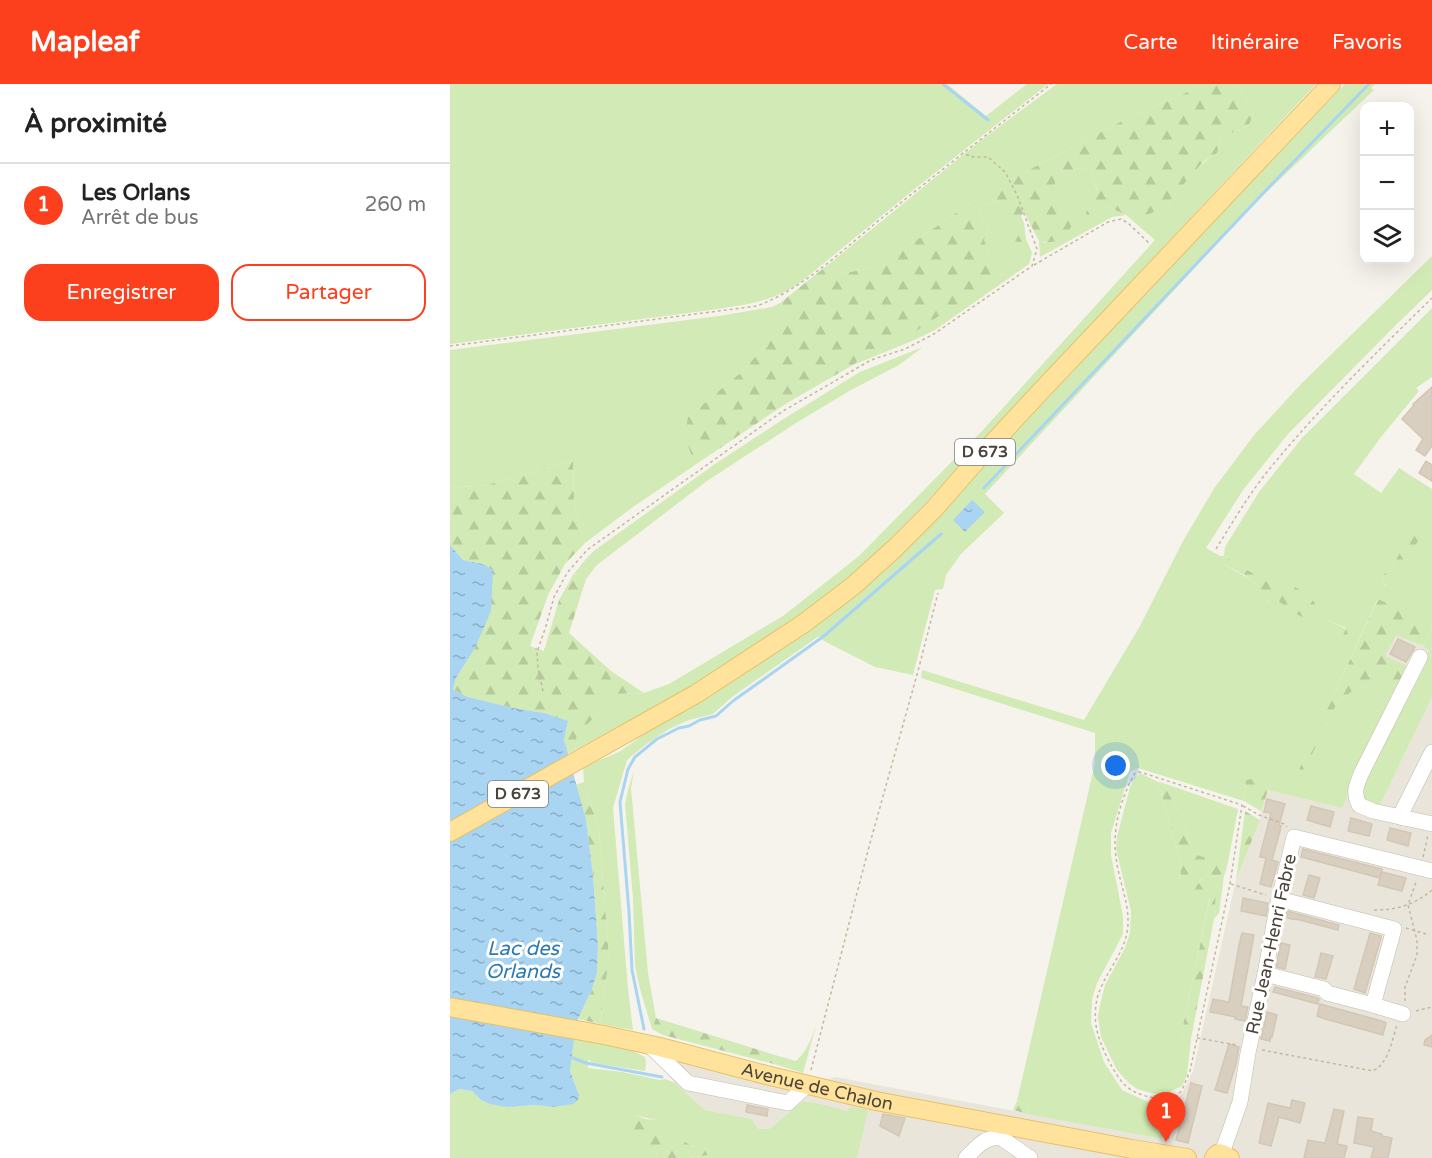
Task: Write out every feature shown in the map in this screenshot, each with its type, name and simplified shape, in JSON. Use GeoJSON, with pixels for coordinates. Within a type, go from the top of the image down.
{"type":"FeatureCollection","features":[{"type":"Feature","properties":{"kind":"main road","name":"D 673"},"geometry":{"type":"LineString","coordinates":[[450,832],[696,694],[803,624],[853,586],[935,508],[976,461],[1331,84]]}},
{"type":"Feature","properties":{"kind":"main road","name":"Avenue de Chalon"},"geometry":{"type":"LineString","coordinates":[[450,1007],[648,1044],[1001,1131],[1187,1158]]}},
{"type":"Feature","properties":{"kind":"street"},"geometry":{"type":"LineString","coordinates":[[1420,657],[1355,788],[1355,795],[1359,805],[1373,811],[1432,824]]}},
{"type":"Feature","properties":{"kind":"street"},"geometry":{"type":"LineString","coordinates":[[1403,818],[1402,812],[1432,752]]}},
{"type":"Feature","properties":{"kind":"street","name":"Rue Jean-Henri Fabre"},"geometry":{"type":"LineString","coordinates":[[1224,1157],[1240,1102],[1279,899],[1294,837],[1432,871]]}},
{"type":"Feature","properties":{"kind":"street"},"geometry":{"type":"LineString","coordinates":[[1279,899],[1394,929],[1373,1005]]}},
{"type":"Feature","properties":{"kind":"street"},"geometry":{"type":"LineString","coordinates":[[1265,974],[1324,989],[1327,993],[1403,1014]]}},
{"type":"Feature","properties":{"kind":"street"},"geometry":{"type":"LineString","coordinates":[[648,1044],[688,1083],[788,1103],[807,1085]]}},
{"type":"Feature","properties":{"kind":"street"},"geometry":{"type":"LineString","coordinates":[[966,1158],[980,1144],[1001,1131],[1030,1158]]}},
{"type":"Feature","properties":{"kind":"path"},"geometry":{"type":"LineString","coordinates":[[450,346],[757,306],[769,302],[804,282],[962,153],[1051,84]]}},
{"type":"Feature","properties":{"kind":"path"},"geometry":{"type":"LineString","coordinates":[[962,153],[973,157],[988,157],[1005,172],[1017,195],[1037,249],[1032,267]]}},
{"type":"Feature","properties":{"kind":"path"},"geometry":{"type":"LineString","coordinates":[[543,691],[537,652],[554,597],[567,573],[587,550],[783,411],[871,360],[904,349],[934,333],[1032,267],[1108,222],[1121,219],[1150,244]]}},
{"type":"Feature","properties":{"kind":"path"},"geometry":{"type":"LineString","coordinates":[[1216,549],[1243,505],[1296,438],[1378,351],[1432,298]]}},
{"type":"Feature","properties":{"kind":"path"},"geometry":{"type":"LineString","coordinates":[[807,1085],[938,592]]}},
{"type":"Feature","properties":{"kind":"path"},"geometry":{"type":"LineString","coordinates":[[1174,1100],[1149,1098],[1127,1087],[1109,1061],[1096,1030],[1096,1002],[1100,990],[1127,939],[1128,921],[1116,856],[1116,829],[1126,789],[1135,773],[1140,772],[1242,805],[1259,815],[1284,824],[1294,837]]}},
{"type":"Feature","properties":{"kind":"path"},"geometry":{"type":"LineString","coordinates":[[1165,1155],[1174,1100],[1182,1090],[1190,1071],[1230,884],[1242,805]]}},
{"type":"Feature","properties":{"kind":"path"},"geometry":{"type":"LineString","coordinates":[[1230,884],[1279,899]]}},
{"type":"Feature","properties":{"kind":"path"},"geometry":{"type":"LineString","coordinates":[[1371,910],[1390,910],[1408,905],[1421,899],[1432,890]]}},
{"type":"Feature","properties":{"kind":"path"},"geometry":{"type":"LineString","coordinates":[[1197,1038],[1373,1071],[1379,1068],[1385,1059],[1398,1020],[1403,1014],[1405,987],[1417,955],[1417,940],[1408,905]]}},
{"type":"Feature","properties":{"kind":"path"},"geometry":{"type":"LineString","coordinates":[[1394,929],[1400,926],[1426,934]]}},
{"type":"Feature","properties":{"kind":"path"},"geometry":{"type":"LineString","coordinates":[[1403,1014],[1432,1007]]}},
{"type":"Feature","properties":{"kind":"shaded area"},"geometry":{"type":"Polygon","coordinates":[[[1396,634],[1429,649],[1360,787],[1378,809],[1432,697],[1432,1158],[857,1158],[867,1110],[847,1111],[803,1101],[769,1129],[758,1129],[752,1119],[705,1110],[675,1083],[658,1062],[665,1058],[792,1090],[836,1077],[1171,1141],[1179,1099],[1193,1071],[1236,880],[1260,820],[1268,790],[1342,808],[1410,666],[1385,656],[1396,634]]]}},
{"type":"Feature","properties":{"kind":"green space"},"geometry":{"type":"Polygon","coordinates":[[[450,84],[947,84],[986,116],[1027,84],[1048,84],[802,281],[774,297],[711,310],[450,344],[450,84]]]}},
{"type":"Feature","properties":{"kind":"green space"},"geometry":{"type":"Polygon","coordinates":[[[1057,84],[1206,84],[1124,120],[987,192],[871,268],[845,273],[834,260],[980,141],[1057,84]]]}},
{"type":"Feature","properties":{"kind":"green space"},"geometry":{"type":"Polygon","coordinates":[[[1206,84],[1236,84],[1254,112],[1249,125],[1221,138],[1217,153],[1203,162],[1166,207],[1144,216],[1126,215],[1104,205],[1087,220],[1086,212],[1098,192],[1091,171],[1080,168],[1055,174],[1055,195],[1074,216],[1066,234],[1056,241],[1039,241],[1024,212],[1021,216],[1026,239],[1021,242],[1012,241],[998,201],[981,207],[980,216],[988,228],[984,240],[991,257],[1005,273],[896,344],[879,350],[868,349],[863,357],[853,365],[787,403],[695,465],[685,437],[688,417],[745,369],[788,319],[780,303],[834,260],[845,273],[871,268],[987,192],[1124,120],[1206,84]]]}},
{"type":"Feature","properties":{"kind":"green space"},"geometry":{"type":"Polygon","coordinates":[[[1236,84],[1316,84],[953,475],[880,549],[829,594],[775,634],[685,690],[575,750],[577,734],[596,716],[610,694],[644,693],[669,684],[783,616],[859,556],[982,431],[1155,240],[1126,215],[1166,207],[1195,171],[1217,153],[1221,138],[1249,125],[1254,112],[1236,84]]]}},
{"type":"Feature","properties":{"kind":"green space"},"geometry":{"type":"Polygon","coordinates":[[[1345,84],[1375,84],[1371,88],[1374,90],[1257,201],[985,494],[1004,513],[961,554],[946,575],[943,589],[935,590],[913,675],[875,667],[824,641],[819,636],[732,697],[713,714],[689,720],[669,729],[627,760],[613,808],[633,1030],[600,1024],[609,956],[599,829],[584,782],[583,767],[619,752],[904,551],[1345,84]]]}},
{"type":"Feature","properties":{"kind":"green space"},"geometry":{"type":"Polygon","coordinates":[[[1080,168],[1091,171],[1098,193],[1086,212],[1094,213],[1104,205],[1126,215],[1112,217],[1040,257],[1039,241],[1046,243],[1066,205],[1055,195],[1055,174],[1080,168]]]}},
{"type":"Feature","properties":{"kind":"green space"},"geometry":{"type":"Polygon","coordinates":[[[998,201],[1004,216],[1021,242],[1026,239],[1032,253],[1029,264],[935,330],[853,365],[863,357],[868,349],[879,350],[1004,274],[991,257],[984,240],[988,228],[980,216],[981,207],[998,201]]]}},
{"type":"Feature","properties":{"kind":"green space"},"geometry":{"type":"Polygon","coordinates":[[[1432,256],[1432,290],[1288,434],[1243,490],[1206,548],[1220,556],[1220,562],[1253,581],[1268,602],[1283,603],[1290,611],[1343,636],[1346,628],[1315,611],[1280,579],[1267,582],[1224,556],[1225,547],[1259,492],[1302,438],[1432,308],[1432,377],[1416,388],[1419,391],[1354,474],[1381,493],[1399,468],[1432,489],[1432,625],[1377,600],[1293,784],[1296,786],[1340,697],[1371,683],[1385,681],[1399,687],[1342,808],[1268,790],[1265,782],[1246,780],[1244,801],[1138,768],[1130,772],[1111,833],[1111,855],[1123,916],[1123,934],[1097,983],[1092,1000],[1091,1023],[1104,1062],[1122,1090],[1148,1102],[1167,1103],[1162,1139],[1027,1114],[1029,1105],[1017,1101],[1095,763],[1095,733],[921,678],[922,670],[1084,720],[1140,626],[1183,541],[1215,487],[1255,434],[1302,383],[1432,256]],[[1424,509],[1390,571],[1382,578],[1386,586],[1424,509]]]}},
{"type":"Feature","properties":{"kind":"green space"},"geometry":{"type":"Polygon","coordinates":[[[780,303],[789,319],[745,369],[688,417],[695,465],[585,543],[574,503],[573,461],[487,485],[450,488],[450,350],[719,316],[772,307],[780,303]]]}},
{"type":"Feature","properties":{"kind":"green space"},"geometry":{"type":"Polygon","coordinates":[[[923,347],[899,365],[796,423],[707,481],[597,565],[586,579],[581,574],[573,575],[595,550],[715,464],[782,420],[860,372],[923,347]]]}},
{"type":"Feature","properties":{"kind":"green space"},"geometry":{"type":"Polygon","coordinates":[[[573,461],[574,503],[585,543],[565,564],[548,595],[530,646],[544,651],[559,600],[573,575],[581,574],[586,579],[569,633],[611,671],[644,693],[610,694],[596,716],[577,734],[575,750],[567,754],[564,740],[568,722],[544,713],[468,697],[453,690],[456,678],[475,648],[483,564],[463,560],[450,545],[450,488],[487,485],[573,461]]]}},
{"type":"Feature","properties":{"kind":"green space"},"geometry":{"type":"Polygon","coordinates":[[[1424,508],[1432,514],[1393,588],[1389,587],[1382,578],[1390,571],[1424,508]]]}},
{"type":"Feature","properties":{"kind":"green space"},"geometry":{"type":"Polygon","coordinates":[[[1220,556],[1224,556],[1267,582],[1280,578],[1302,591],[1315,603],[1315,611],[1346,629],[1348,634],[1343,636],[1290,611],[1277,601],[1273,605],[1254,582],[1220,562],[1220,556]]]}},
{"type":"Feature","properties":{"kind":"green space"},"geometry":{"type":"Polygon","coordinates":[[[1378,599],[1432,625],[1432,629],[1423,646],[1396,635],[1385,656],[1411,667],[1399,687],[1385,681],[1371,683],[1340,697],[1296,787],[1292,785],[1378,599]]]}},
{"type":"Feature","properties":{"kind":"green space"},"geometry":{"type":"Polygon","coordinates":[[[1432,629],[1432,697],[1378,809],[1363,803],[1360,787],[1429,650],[1423,646],[1432,629]]]}},
{"type":"Feature","properties":{"kind":"green space"},"geometry":{"type":"Polygon","coordinates":[[[634,771],[631,788],[648,973],[656,1018],[652,1029],[635,966],[633,898],[625,804],[634,771]]]}},
{"type":"Feature","properties":{"kind":"green space"},"geometry":{"type":"Polygon","coordinates":[[[1140,773],[1158,782],[1180,860],[1181,886],[1186,892],[1210,897],[1181,1035],[1185,1039],[1191,1039],[1187,1075],[1182,1086],[1163,1095],[1137,1089],[1117,1070],[1101,1037],[1098,1017],[1105,985],[1125,948],[1130,933],[1131,911],[1116,849],[1130,787],[1140,773]]]}},
{"type":"Feature","properties":{"kind":"green space"},"geometry":{"type":"Polygon","coordinates":[[[1259,778],[1265,782],[1268,790],[1261,811],[1244,801],[1246,780],[1259,778]]]}},
{"type":"Feature","properties":{"kind":"green space"},"geometry":{"type":"Polygon","coordinates":[[[584,782],[599,829],[609,957],[600,1024],[578,1019],[597,973],[598,945],[586,821],[575,785],[584,782]]]}},
{"type":"Feature","properties":{"kind":"green space"},"geometry":{"type":"Polygon","coordinates":[[[1158,782],[1163,783],[1177,809],[1194,854],[1203,857],[1208,853],[1227,867],[1224,876],[1203,877],[1198,882],[1203,889],[1216,894],[1214,919],[1191,1039],[1185,1039],[1181,1035],[1210,898],[1186,892],[1181,886],[1180,860],[1158,782]]]}},
{"type":"Feature","properties":{"kind":"green space"},"geometry":{"type":"Polygon","coordinates":[[[1163,783],[1238,809],[1227,867],[1208,853],[1203,857],[1194,854],[1177,809],[1163,783]]]}},
{"type":"Feature","properties":{"kind":"green space"},"geometry":{"type":"Polygon","coordinates":[[[1245,811],[1260,820],[1236,880],[1245,811]]]}},
{"type":"Feature","properties":{"kind":"green space"},"geometry":{"type":"Polygon","coordinates":[[[1224,876],[1219,913],[1214,919],[1216,894],[1203,889],[1198,883],[1203,877],[1224,876]]]}},
{"type":"Feature","properties":{"kind":"green space"},"geometry":{"type":"Polygon","coordinates":[[[656,1018],[775,1055],[774,1064],[663,1035],[652,1029],[656,1018]]]}},
{"type":"Feature","properties":{"kind":"green space"},"geometry":{"type":"Polygon","coordinates":[[[817,1022],[803,1073],[774,1064],[775,1055],[796,1061],[807,1048],[817,1022]]]}},
{"type":"Feature","properties":{"kind":"green space"},"geometry":{"type":"Polygon","coordinates":[[[574,1039],[631,1050],[645,1057],[646,1063],[645,1071],[594,1063],[588,1060],[588,1068],[665,1079],[675,1083],[705,1110],[752,1119],[758,1129],[769,1129],[803,1101],[847,1111],[851,1107],[868,1110],[857,1158],[690,1158],[722,1152],[692,1146],[669,1132],[662,1131],[656,1126],[656,1120],[634,1115],[637,1137],[657,1158],[450,1158],[450,1094],[459,1089],[472,1091],[481,1100],[507,1107],[536,1105],[553,1107],[579,1095],[570,1071],[574,1039]]]}},
{"type":"Feature","properties":{"kind":"green space"},"geometry":{"type":"Polygon","coordinates":[[[1017,1101],[1029,1105],[1027,1114],[1013,1110],[1017,1101]]]}},
{"type":"Feature","properties":{"kind":"green space"},"geometry":{"type":"Polygon","coordinates":[[[634,1115],[656,1120],[656,1126],[692,1146],[724,1152],[690,1158],[657,1158],[637,1137],[632,1126],[634,1115]]]}},
{"type":"Feature","properties":{"kind":"water"},"geometry":{"type":"Polygon","coordinates":[[[972,500],[985,512],[965,532],[953,520],[972,500]]]}},
{"type":"Feature","properties":{"kind":"water","name":"Lac des Orlands"},"geometry":{"type":"Polygon","coordinates":[[[450,545],[463,560],[483,564],[493,570],[491,611],[475,648],[456,678],[453,690],[468,697],[544,713],[568,721],[564,740],[586,820],[598,945],[597,973],[578,1019],[574,1039],[570,1071],[579,1095],[578,1100],[573,1104],[553,1107],[536,1105],[507,1107],[481,1100],[472,1091],[459,1089],[450,1094],[450,545]]]}},
{"type":"Feature","properties":{"kind":"building"},"geometry":{"type":"Polygon","coordinates":[[[1432,387],[1432,446],[1425,456],[1416,450],[1423,439],[1402,419],[1413,404],[1432,387]]]}},
{"type":"Feature","properties":{"kind":"building"},"geometry":{"type":"Polygon","coordinates":[[[1426,461],[1432,465],[1432,481],[1419,473],[1426,461]]]}},
{"type":"Feature","properties":{"kind":"building"},"geometry":{"type":"Polygon","coordinates":[[[1398,639],[1415,647],[1406,662],[1390,654],[1398,639]]]}},
{"type":"Feature","properties":{"kind":"building"},"geometry":{"type":"Polygon","coordinates":[[[1267,799],[1285,804],[1272,860],[1278,862],[1271,887],[1260,884],[1266,858],[1260,857],[1271,813],[1264,812],[1267,799]]]}},
{"type":"Feature","properties":{"kind":"building"},"geometry":{"type":"Polygon","coordinates":[[[1311,806],[1334,812],[1330,827],[1307,820],[1311,806]]]}},
{"type":"Feature","properties":{"kind":"building"},"geometry":{"type":"Polygon","coordinates":[[[1351,818],[1372,824],[1369,836],[1348,831],[1351,818]]]}},
{"type":"Feature","properties":{"kind":"building"},"geometry":{"type":"Polygon","coordinates":[[[1390,828],[1411,833],[1408,846],[1387,840],[1390,828]]]}},
{"type":"Feature","properties":{"kind":"building"},"geometry":{"type":"Polygon","coordinates":[[[1303,849],[1382,869],[1380,878],[1301,857],[1303,849]]]}},
{"type":"Feature","properties":{"kind":"building"},"geometry":{"type":"Polygon","coordinates":[[[1382,872],[1406,878],[1402,891],[1378,885],[1382,872]]]}},
{"type":"Feature","properties":{"kind":"building"},"geometry":{"type":"Polygon","coordinates":[[[1309,875],[1320,878],[1314,898],[1303,895],[1309,875]]]}},
{"type":"Feature","properties":{"kind":"building"},"geometry":{"type":"Polygon","coordinates":[[[1243,898],[1268,903],[1266,916],[1241,911],[1243,898]]]}},
{"type":"Feature","properties":{"kind":"building"},"geometry":{"type":"Polygon","coordinates":[[[1287,911],[1339,925],[1338,930],[1291,919],[1286,917],[1287,911]]]}},
{"type":"Feature","properties":{"kind":"building"},"geometry":{"type":"Polygon","coordinates":[[[1242,933],[1254,935],[1241,1006],[1248,1007],[1245,1021],[1210,1012],[1213,999],[1229,1002],[1242,933]]]}},
{"type":"Feature","properties":{"kind":"building"},"geometry":{"type":"Polygon","coordinates":[[[1370,933],[1381,936],[1381,938],[1365,993],[1354,989],[1370,933]]]}},
{"type":"Feature","properties":{"kind":"building"},"geometry":{"type":"Polygon","coordinates":[[[1281,943],[1290,945],[1285,969],[1276,967],[1281,943]]]}},
{"type":"Feature","properties":{"kind":"building"},"geometry":{"type":"Polygon","coordinates":[[[1321,953],[1333,956],[1326,979],[1315,977],[1321,953]]]}},
{"type":"Feature","properties":{"kind":"building"},"geometry":{"type":"Polygon","coordinates":[[[1275,987],[1318,998],[1318,1004],[1273,992],[1275,987]]]}},
{"type":"Feature","properties":{"kind":"building"},"geometry":{"type":"Polygon","coordinates":[[[1320,1004],[1382,1021],[1386,1023],[1383,1035],[1317,1016],[1320,1004]]]}},
{"type":"Feature","properties":{"kind":"building"},"geometry":{"type":"Polygon","coordinates":[[[1267,1012],[1277,1015],[1270,1041],[1261,1039],[1267,1012]]]}},
{"type":"Feature","properties":{"kind":"building"},"geometry":{"type":"Polygon","coordinates":[[[1432,1035],[1432,1047],[1424,1045],[1425,1040],[1432,1035]]]}},
{"type":"Feature","properties":{"kind":"building"},"geometry":{"type":"Polygon","coordinates":[[[1229,1044],[1239,1047],[1227,1093],[1215,1090],[1229,1044]]]}},
{"type":"Feature","properties":{"kind":"building"},"geometry":{"type":"Polygon","coordinates":[[[1191,1083],[1202,1086],[1188,1143],[1176,1140],[1191,1083]]]}},
{"type":"Feature","properties":{"kind":"building"},"geometry":{"type":"Polygon","coordinates":[[[1292,1100],[1305,1103],[1300,1123],[1279,1117],[1271,1146],[1259,1143],[1268,1103],[1290,1108],[1292,1100]]]}},
{"type":"Feature","properties":{"kind":"building"},"geometry":{"type":"Polygon","coordinates":[[[747,1105],[768,1109],[767,1116],[746,1112],[747,1105]]]}},
{"type":"Feature","properties":{"kind":"building"},"geometry":{"type":"Polygon","coordinates":[[[1334,1109],[1344,1111],[1337,1144],[1347,1146],[1344,1158],[1304,1158],[1308,1140],[1325,1143],[1334,1109]]]}},
{"type":"Feature","properties":{"kind":"building"},"geometry":{"type":"Polygon","coordinates":[[[883,1114],[905,1118],[899,1136],[880,1126],[883,1114]]]}},
{"type":"Feature","properties":{"kind":"building"},"geometry":{"type":"Polygon","coordinates":[[[1358,1117],[1373,1119],[1371,1131],[1392,1138],[1388,1158],[1371,1158],[1374,1147],[1354,1143],[1358,1117]]]}},
{"type":"Feature","properties":{"kind":"waterway"},"geometry":{"type":"LineString","coordinates":[[943,84],[988,120]]}},
{"type":"Feature","properties":{"kind":"waterway"},"geometry":{"type":"LineString","coordinates":[[984,488],[1369,84]]}},
{"type":"Feature","properties":{"kind":"waterway"},"geometry":{"type":"LineString","coordinates":[[644,1029],[632,970],[620,802],[628,769],[635,757],[657,739],[679,728],[716,716],[733,701],[824,636],[941,534]]}},
{"type":"Feature","properties":{"kind":"waterway"},"geometry":{"type":"LineString","coordinates":[[573,1058],[586,1063],[662,1077]]}},
{"type":"Feature","properties":{"kind":"place","name":"Les Orlans"},"geometry":{"type":"Point","coordinates":[1166,1142]}}]}
